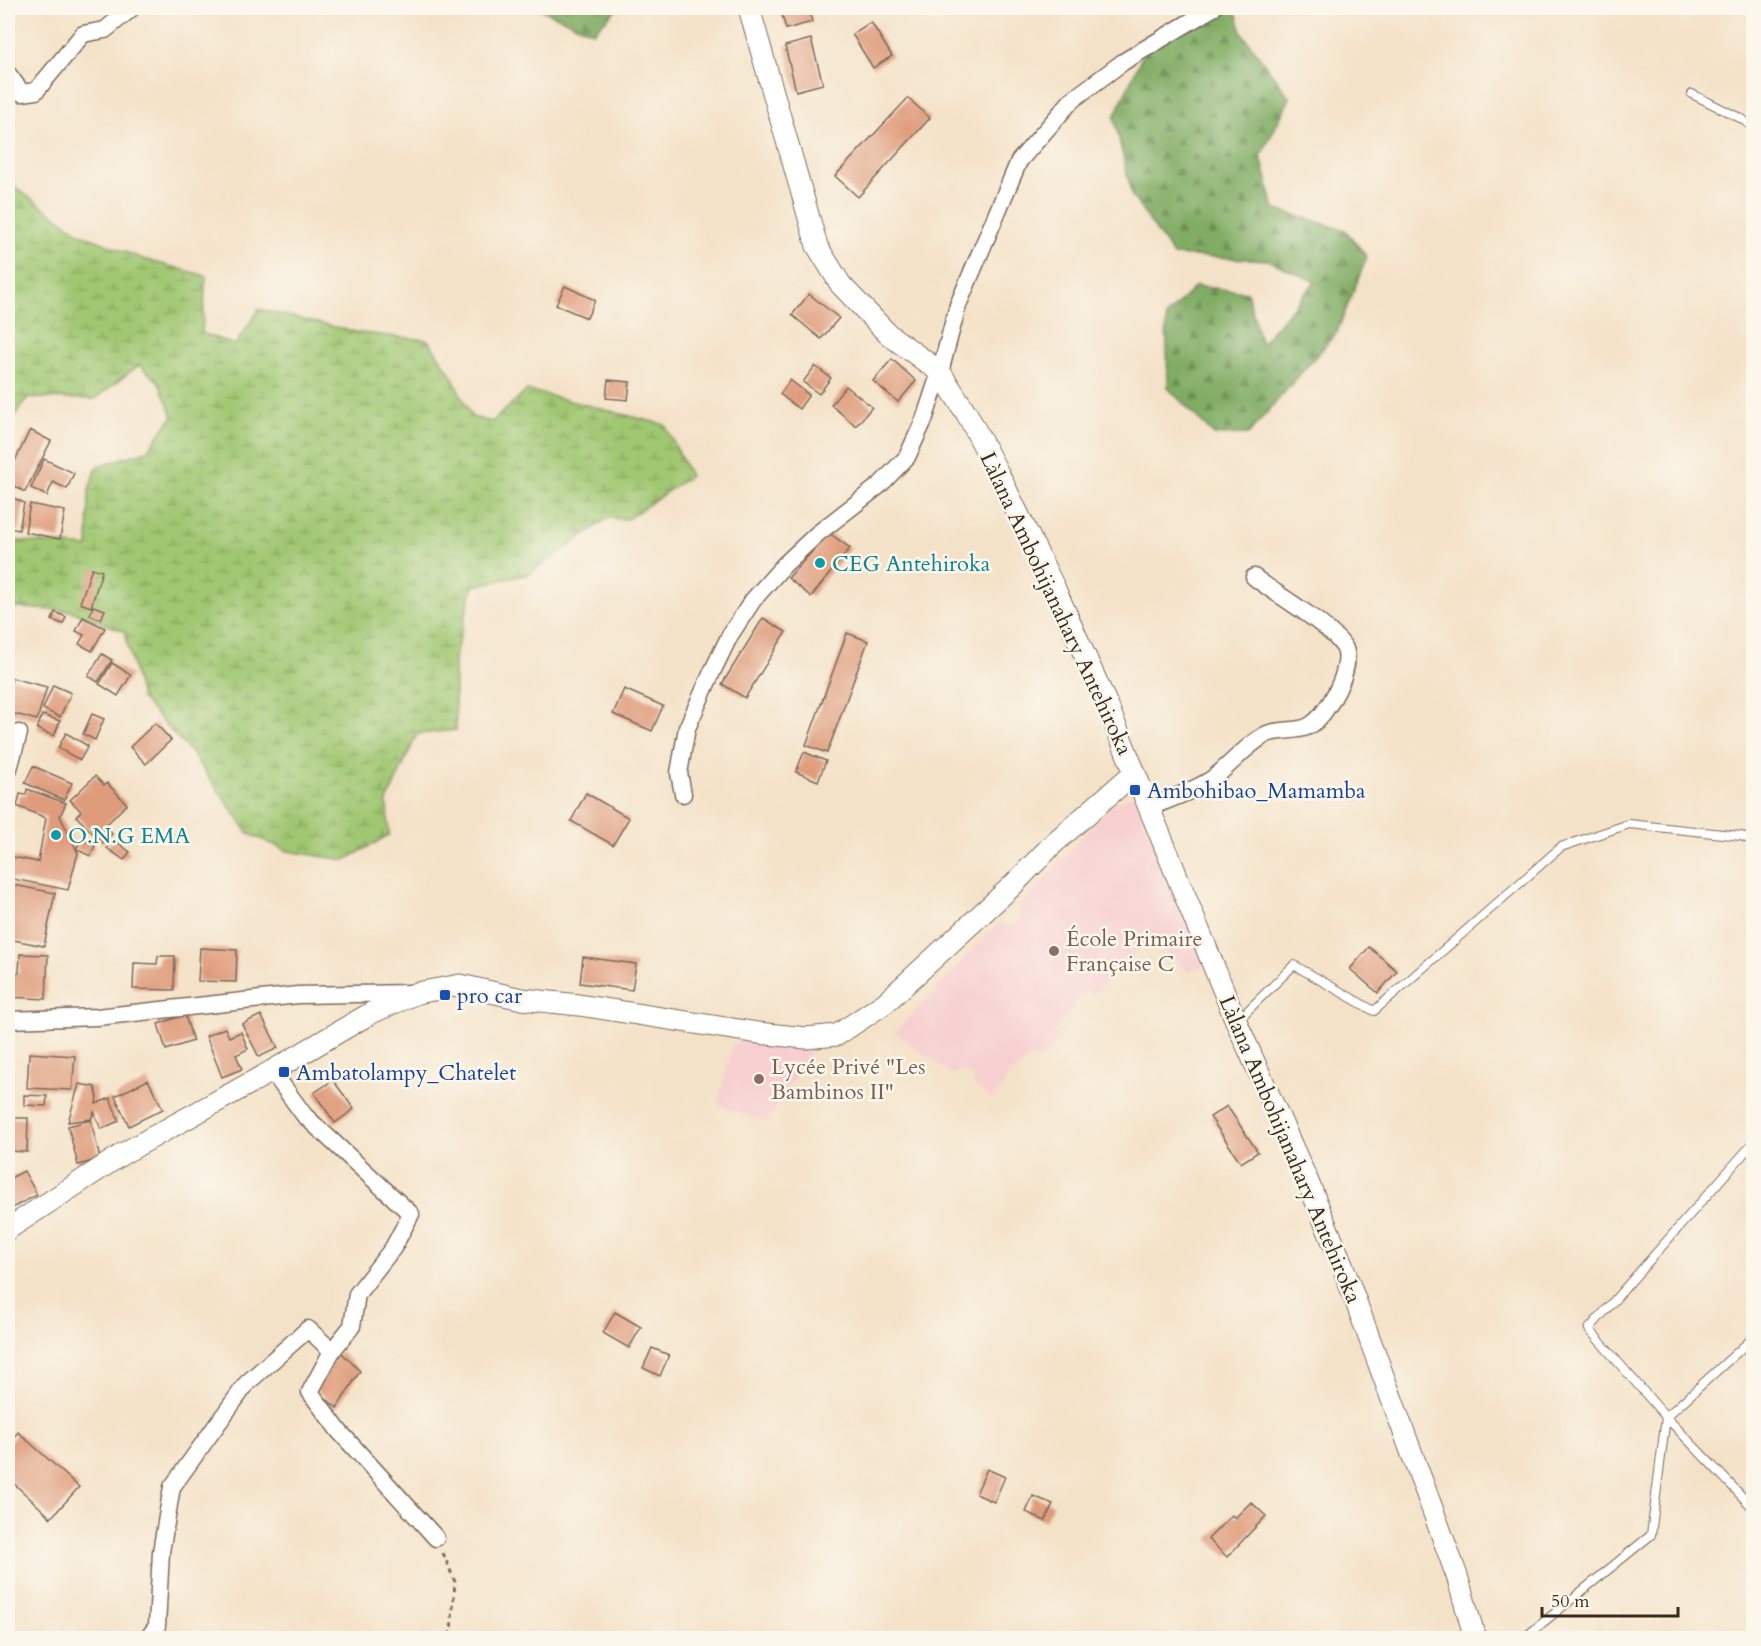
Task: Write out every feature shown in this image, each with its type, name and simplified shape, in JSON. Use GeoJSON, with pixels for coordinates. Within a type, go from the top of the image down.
{"type":"FeatureCollection","features":[{"type":"Feature","properties":{"kind":"street"},"geometry":{"type":"LineString","coordinates":[[8,74],[22,93],[36,91],[82,34],[105,30],[132,8]]}},
{"type":"Feature","properties":{"kind":"street","name":"Làlana Ambohijanahary Antehiroka"},"geometry":{"type":"LineString","coordinates":[[749,8],[817,246],[841,285],[888,334],[940,372],[967,414],[1055,589],[1108,707],[1236,1021],[1342,1264],[1456,1576],[1475,1638]]}},
{"type":"Feature","properties":{"kind":"street"},"geometry":{"type":"LineString","coordinates":[[683,794],[679,773],[687,728],[730,635],[753,600],[784,565],[817,534],[880,485],[907,457],[924,420],[958,306],[987,231],[1019,161],[1072,100],[1123,62],[1213,8]]}},
{"type":"Feature","properties":{"kind":"street"},"geometry":{"type":"LineString","coordinates":[[1150,807],[1213,778],[1247,747],[1267,734],[1294,731],[1309,726],[1321,717],[1337,688],[1347,664],[1345,649],[1333,634],[1254,577]]}},
{"type":"Feature","properties":{"kind":"street"},"geometry":{"type":"LineString","coordinates":[[8,772],[19,733]]}},
{"type":"Feature","properties":{"kind":"street"},"geometry":{"type":"LineString","coordinates":[[8,1020],[97,1017],[298,995],[417,993],[460,985],[522,999],[579,1005],[758,1033],[806,1038],[837,1035],[885,1003],[1012,886],[1054,843],[1134,773]]}},
{"type":"Feature","properties":{"kind":"street"},"geometry":{"type":"LineString","coordinates":[[8,1229],[124,1153],[371,1013],[417,993]]}},
{"type":"Feature","properties":{"kind":"street"},"geometry":{"type":"LineString","coordinates":[[272,1071],[304,1115],[411,1214],[393,1248],[357,1294],[352,1326],[332,1351],[310,1392],[339,1431],[436,1538]]}},
{"type":"Feature","properties":{"kind":"street"},"geometry":{"type":"LineString","coordinates":[[148,1638],[157,1626],[160,1552],[172,1487],[247,1383],[308,1329],[332,1351]]}},
{"type":"Feature","properties":{"kind":"lane"},"geometry":{"type":"LineString","coordinates":[[1692,94],[1742,119],[1754,128]]}},
{"type":"Feature","properties":{"kind":"lane"},"geometry":{"type":"LineString","coordinates":[[1236,1021],[1294,965],[1374,1011],[1562,847],[1606,831],[1629,824],[1741,836],[1754,841]]}},
{"type":"Feature","properties":{"kind":"lane"},"geometry":{"type":"LineString","coordinates":[[1754,1142],[1589,1329],[1666,1417],[1754,1509]]}},
{"type":"Feature","properties":{"kind":"lane"},"geometry":{"type":"LineString","coordinates":[[1524,1638],[1651,1535],[1666,1417],[1754,1338]]}},
{"type":"Feature","properties":{"kind":"path"},"geometry":{"type":"LineString","coordinates":[[436,1538],[455,1581],[452,1631],[448,1638]]}},
{"type":"Feature","properties":{"kind":"shaded area","name":"École Primaire Française C"},"geometry":{"type":"Polygon","coordinates":[[[1133,795],[1204,966],[1187,972],[1151,937],[1094,995],[1086,991],[1054,1032],[1061,1039],[1041,1059],[1032,1056],[1011,1074],[993,1100],[974,1086],[974,1077],[959,1069],[953,1075],[895,1032],[997,924],[1013,926],[1021,918],[1019,907],[1109,807],[1133,795]]]}},
{"type":"Feature","properties":{"kind":"shaded area","name":"Lycée Privé \"Les Bambinos II\""},"geometry":{"type":"Polygon","coordinates":[[[741,1039],[806,1046],[811,1053],[766,1122],[717,1105],[733,1044],[741,1039]]]}},
{"type":"Feature","properties":{"kind":"green space"},"geometry":{"type":"Polygon","coordinates":[[[537,8],[618,8],[593,32],[537,8]]]}},
{"type":"Feature","properties":{"kind":"green space"},"geometry":{"type":"Polygon","coordinates":[[[1213,8],[1235,8],[1242,33],[1290,98],[1261,156],[1274,209],[1345,230],[1367,257],[1337,332],[1248,434],[1214,435],[1168,388],[1166,316],[1196,286],[1247,292],[1261,344],[1315,282],[1268,260],[1173,255],[1132,196],[1114,117],[1146,48],[1213,8]]]}},
{"type":"Feature","properties":{"kind":"green space"},"geometry":{"type":"Polygon","coordinates":[[[8,182],[81,234],[143,259],[206,276],[202,333],[235,345],[259,309],[360,333],[428,340],[450,373],[472,417],[492,422],[527,390],[665,425],[690,476],[627,519],[608,518],[529,574],[473,586],[454,659],[456,730],[417,734],[387,801],[389,835],[345,860],[288,851],[249,834],[193,755],[141,698],[124,631],[71,611],[8,607],[8,540],[88,547],[89,490],[97,466],[147,451],[173,416],[158,381],[139,365],[95,399],[27,398],[8,426],[8,182]]]}},
{"type":"Feature","properties":{"kind":"building"},"geometry":{"type":"Polygon","coordinates":[[[780,8],[809,8],[812,22],[786,29],[780,8]]]}},
{"type":"Feature","properties":{"kind":"building"},"geometry":{"type":"Polygon","coordinates":[[[871,22],[892,56],[873,68],[852,34],[871,22]]]}},
{"type":"Feature","properties":{"kind":"building"},"geometry":{"type":"Polygon","coordinates":[[[811,39],[823,84],[796,91],[785,46],[811,39]]]}},
{"type":"Feature","properties":{"kind":"building"},"geometry":{"type":"Polygon","coordinates":[[[908,98],[930,118],[858,197],[835,176],[908,98]]]}},
{"type":"Feature","properties":{"kind":"building"},"geometry":{"type":"Polygon","coordinates":[[[565,286],[595,300],[587,318],[556,305],[565,286]]]}},
{"type":"Feature","properties":{"kind":"building"},"geometry":{"type":"Polygon","coordinates":[[[809,294],[839,318],[821,339],[792,315],[809,294]]]}},
{"type":"Feature","properties":{"kind":"building"},"geometry":{"type":"Polygon","coordinates":[[[892,359],[916,381],[898,402],[873,381],[892,359]]]}},
{"type":"Feature","properties":{"kind":"building"},"geometry":{"type":"Polygon","coordinates":[[[815,366],[831,378],[819,394],[803,382],[815,366]]]}},
{"type":"Feature","properties":{"kind":"building"},"geometry":{"type":"Polygon","coordinates":[[[608,380],[630,382],[628,400],[606,398],[608,380]]]}},
{"type":"Feature","properties":{"kind":"building"},"geometry":{"type":"Polygon","coordinates":[[[790,380],[809,395],[799,409],[780,394],[790,380]]]}},
{"type":"Feature","properties":{"kind":"building"},"geometry":{"type":"Polygon","coordinates":[[[846,386],[872,407],[856,426],[831,405],[846,386]]]}},
{"type":"Feature","properties":{"kind":"building"},"geometry":{"type":"Polygon","coordinates":[[[30,430],[51,441],[25,492],[8,483],[8,475],[30,430]]]}},
{"type":"Feature","properties":{"kind":"building"},"geometry":{"type":"Polygon","coordinates":[[[44,459],[74,473],[67,489],[53,482],[47,496],[31,488],[44,459]]]}},
{"type":"Feature","properties":{"kind":"building"},"geometry":{"type":"Polygon","coordinates":[[[8,495],[24,503],[19,530],[8,528],[8,495]]]}},
{"type":"Feature","properties":{"kind":"building"},"geometry":{"type":"Polygon","coordinates":[[[30,504],[65,511],[60,539],[25,532],[30,504]]]}},
{"type":"Feature","properties":{"kind":"building","name":"CEG Antehiroka"},"geometry":{"type":"Polygon","coordinates":[[[829,533],[850,548],[811,597],[788,578],[829,533]]]}},
{"type":"Feature","properties":{"kind":"building"},"geometry":{"type":"Polygon","coordinates":[[[92,568],[102,571],[91,607],[80,603],[92,568]]]}},
{"type":"Feature","properties":{"kind":"building"},"geometry":{"type":"Polygon","coordinates":[[[93,606],[105,610],[101,619],[90,615],[93,606]]]}},
{"type":"Feature","properties":{"kind":"building"},"geometry":{"type":"Polygon","coordinates":[[[55,612],[66,617],[63,624],[52,620],[55,612]]]}},
{"type":"Feature","properties":{"kind":"building"},"geometry":{"type":"Polygon","coordinates":[[[83,617],[105,628],[92,651],[79,644],[84,635],[76,631],[83,617]]]}},
{"type":"Feature","properties":{"kind":"building"},"geometry":{"type":"Polygon","coordinates":[[[763,618],[786,632],[745,698],[722,684],[763,618]]]}},
{"type":"Feature","properties":{"kind":"building"},"geometry":{"type":"Polygon","coordinates":[[[847,633],[868,641],[827,753],[806,745],[847,633]]]}},
{"type":"Feature","properties":{"kind":"building"},"geometry":{"type":"Polygon","coordinates":[[[102,654],[112,660],[98,682],[88,676],[102,654]]]}},
{"type":"Feature","properties":{"kind":"building"},"geometry":{"type":"Polygon","coordinates":[[[112,663],[131,675],[118,696],[99,684],[112,663]]]}},
{"type":"Feature","properties":{"kind":"building"},"geometry":{"type":"Polygon","coordinates":[[[12,678],[47,687],[37,720],[8,712],[8,696],[12,678]]]}},
{"type":"Feature","properties":{"kind":"building"},"geometry":{"type":"Polygon","coordinates":[[[53,685],[71,693],[60,717],[43,709],[53,685]]]}},
{"type":"Feature","properties":{"kind":"building"},"geometry":{"type":"Polygon","coordinates":[[[624,689],[663,706],[652,731],[613,714],[624,689]]]}},
{"type":"Feature","properties":{"kind":"building"},"geometry":{"type":"Polygon","coordinates":[[[92,714],[104,719],[95,740],[83,734],[92,714]]]}},
{"type":"Feature","properties":{"kind":"building"},"geometry":{"type":"Polygon","coordinates":[[[42,715],[60,721],[54,736],[37,729],[42,715]]]}},
{"type":"Feature","properties":{"kind":"building"},"geometry":{"type":"Polygon","coordinates":[[[155,723],[171,740],[146,764],[130,747],[155,723]]]}},
{"type":"Feature","properties":{"kind":"building"},"geometry":{"type":"Polygon","coordinates":[[[66,733],[88,746],[80,760],[58,748],[66,733]]]}},
{"type":"Feature","properties":{"kind":"building"},"geometry":{"type":"Polygon","coordinates":[[[804,752],[826,761],[818,781],[796,772],[804,752]]]}},
{"type":"Feature","properties":{"kind":"building"},"geometry":{"type":"Polygon","coordinates":[[[33,766],[72,783],[64,800],[25,783],[33,766]]]}},
{"type":"Feature","properties":{"kind":"building"},"geometry":{"type":"Polygon","coordinates":[[[95,776],[104,785],[107,783],[127,804],[105,826],[112,834],[102,843],[76,816],[81,811],[70,800],[95,776]]]}},
{"type":"Feature","properties":{"kind":"building","name":"O.N.G EMA"},"geometry":{"type":"Polygon","coordinates":[[[27,789],[66,803],[60,816],[78,853],[68,890],[8,878],[8,856],[38,862],[46,818],[17,806],[20,794],[26,795],[27,789]]]}},
{"type":"Feature","properties":{"kind":"building"},"geometry":{"type":"Polygon","coordinates":[[[586,793],[629,818],[613,845],[571,821],[586,793]]]}},
{"type":"Feature","properties":{"kind":"building"},"geometry":{"type":"Polygon","coordinates":[[[82,839],[95,846],[90,856],[76,849],[82,839]]]}},
{"type":"Feature","properties":{"kind":"building"},"geometry":{"type":"Polygon","coordinates":[[[113,839],[130,852],[124,860],[107,848],[113,839]]]}},
{"type":"Feature","properties":{"kind":"building"},"geometry":{"type":"Polygon","coordinates":[[[8,884],[55,893],[44,946],[8,939],[8,884]]]}},
{"type":"Feature","properties":{"kind":"building"},"geometry":{"type":"Polygon","coordinates":[[[1369,947],[1397,971],[1378,993],[1350,969],[1369,947]]]}},
{"type":"Feature","properties":{"kind":"building"},"geometry":{"type":"Polygon","coordinates":[[[200,948],[237,950],[236,982],[198,981],[200,948]]]}},
{"type":"Feature","properties":{"kind":"building"},"geometry":{"type":"Polygon","coordinates":[[[20,954],[48,955],[46,999],[8,997],[8,973],[19,973],[20,954]]]}},
{"type":"Feature","properties":{"kind":"building"},"geometry":{"type":"Polygon","coordinates":[[[158,956],[175,956],[174,990],[133,989],[134,963],[157,964],[158,956]]]}},
{"type":"Feature","properties":{"kind":"building"},"geometry":{"type":"Polygon","coordinates":[[[583,957],[636,964],[632,990],[580,983],[583,957]]]}},
{"type":"Feature","properties":{"kind":"building"},"geometry":{"type":"Polygon","coordinates":[[[185,1015],[193,1041],[166,1050],[158,1024],[185,1015]]]}},
{"type":"Feature","properties":{"kind":"building"},"geometry":{"type":"Polygon","coordinates":[[[261,1015],[278,1048],[259,1057],[242,1024],[261,1015]]]}},
{"type":"Feature","properties":{"kind":"building"},"geometry":{"type":"Polygon","coordinates":[[[225,1028],[229,1037],[241,1032],[248,1049],[236,1055],[242,1069],[222,1077],[206,1036],[225,1028]]]}},
{"type":"Feature","properties":{"kind":"building"},"geometry":{"type":"Polygon","coordinates":[[[29,1053],[75,1056],[72,1090],[27,1088],[29,1053]]]}},
{"type":"Feature","properties":{"kind":"building"},"geometry":{"type":"Polygon","coordinates":[[[148,1080],[163,1109],[129,1126],[115,1096],[148,1080]]]}},
{"type":"Feature","properties":{"kind":"building"},"geometry":{"type":"Polygon","coordinates":[[[333,1080],[354,1109],[335,1123],[314,1093],[333,1080]]]}},
{"type":"Feature","properties":{"kind":"building"},"geometry":{"type":"Polygon","coordinates":[[[79,1084],[95,1087],[96,1104],[110,1098],[119,1121],[101,1129],[94,1112],[91,1119],[68,1122],[79,1084]]]}},
{"type":"Feature","properties":{"kind":"building"},"geometry":{"type":"Polygon","coordinates":[[[24,1095],[47,1096],[46,1106],[24,1105],[24,1095]]]}},
{"type":"Feature","properties":{"kind":"building"},"geometry":{"type":"Polygon","coordinates":[[[1227,1106],[1258,1152],[1241,1163],[1210,1117],[1227,1106]]]}},
{"type":"Feature","properties":{"kind":"building"},"geometry":{"type":"Polygon","coordinates":[[[8,1118],[28,1118],[27,1152],[8,1151],[8,1118]]]}},
{"type":"Feature","properties":{"kind":"building"},"geometry":{"type":"Polygon","coordinates":[[[91,1120],[100,1159],[78,1165],[68,1126],[91,1120]]]}},
{"type":"Feature","properties":{"kind":"building"},"geometry":{"type":"Polygon","coordinates":[[[24,1171],[37,1195],[8,1210],[8,1179],[24,1171]]]}},
{"type":"Feature","properties":{"kind":"building"},"geometry":{"type":"Polygon","coordinates":[[[615,1312],[641,1327],[629,1348],[603,1333],[615,1312]]]}},
{"type":"Feature","properties":{"kind":"building"},"geometry":{"type":"Polygon","coordinates":[[[652,1348],[669,1355],[660,1376],[643,1368],[652,1348]]]}},
{"type":"Feature","properties":{"kind":"building"},"geometry":{"type":"Polygon","coordinates":[[[340,1351],[360,1371],[337,1408],[315,1389],[340,1351]]]}},
{"type":"Feature","properties":{"kind":"building"},"geometry":{"type":"Polygon","coordinates":[[[18,1432],[79,1487],[51,1518],[8,1478],[8,1444],[18,1432]]]}},
{"type":"Feature","properties":{"kind":"building"},"geometry":{"type":"Polygon","coordinates":[[[987,1469],[1005,1477],[994,1502],[976,1494],[987,1469]]]}},
{"type":"Feature","properties":{"kind":"building"},"geometry":{"type":"Polygon","coordinates":[[[1033,1496],[1053,1504],[1045,1521],[1026,1512],[1033,1496]]]}},
{"type":"Feature","properties":{"kind":"building"},"geometry":{"type":"Polygon","coordinates":[[[1251,1502],[1266,1516],[1227,1557],[1208,1539],[1232,1515],[1235,1518],[1251,1502]]]}},
{"type":"Feature","properties":{"kind":"place","name":"CEG Antehiroka"},"geometry":{"type":"Point","coordinates":[820,563]}},
{"type":"Feature","properties":{"kind":"place","name":"Ambohibao_Mamamba"},"geometry":{"type":"Point","coordinates":[1135,790]}},
{"type":"Feature","properties":{"kind":"place","name":"O.N.G EMA"},"geometry":{"type":"Point","coordinates":[56,835]}},
{"type":"Feature","properties":{"kind":"place","name":"École Primaire Française C"},"geometry":{"type":"Point","coordinates":[1054,951]}},
{"type":"Feature","properties":{"kind":"place","name":"pro car"},"geometry":{"type":"Point","coordinates":[445,995]}},
{"type":"Feature","properties":{"kind":"place","name":"Ambatolampy_Chatelet"},"geometry":{"type":"Point","coordinates":[284,1072]}},
{"type":"Feature","properties":{"kind":"place","name":"Lycée Privé \"Les Bambinos II\""},"geometry":{"type":"Point","coordinates":[759,1079]}}]}
